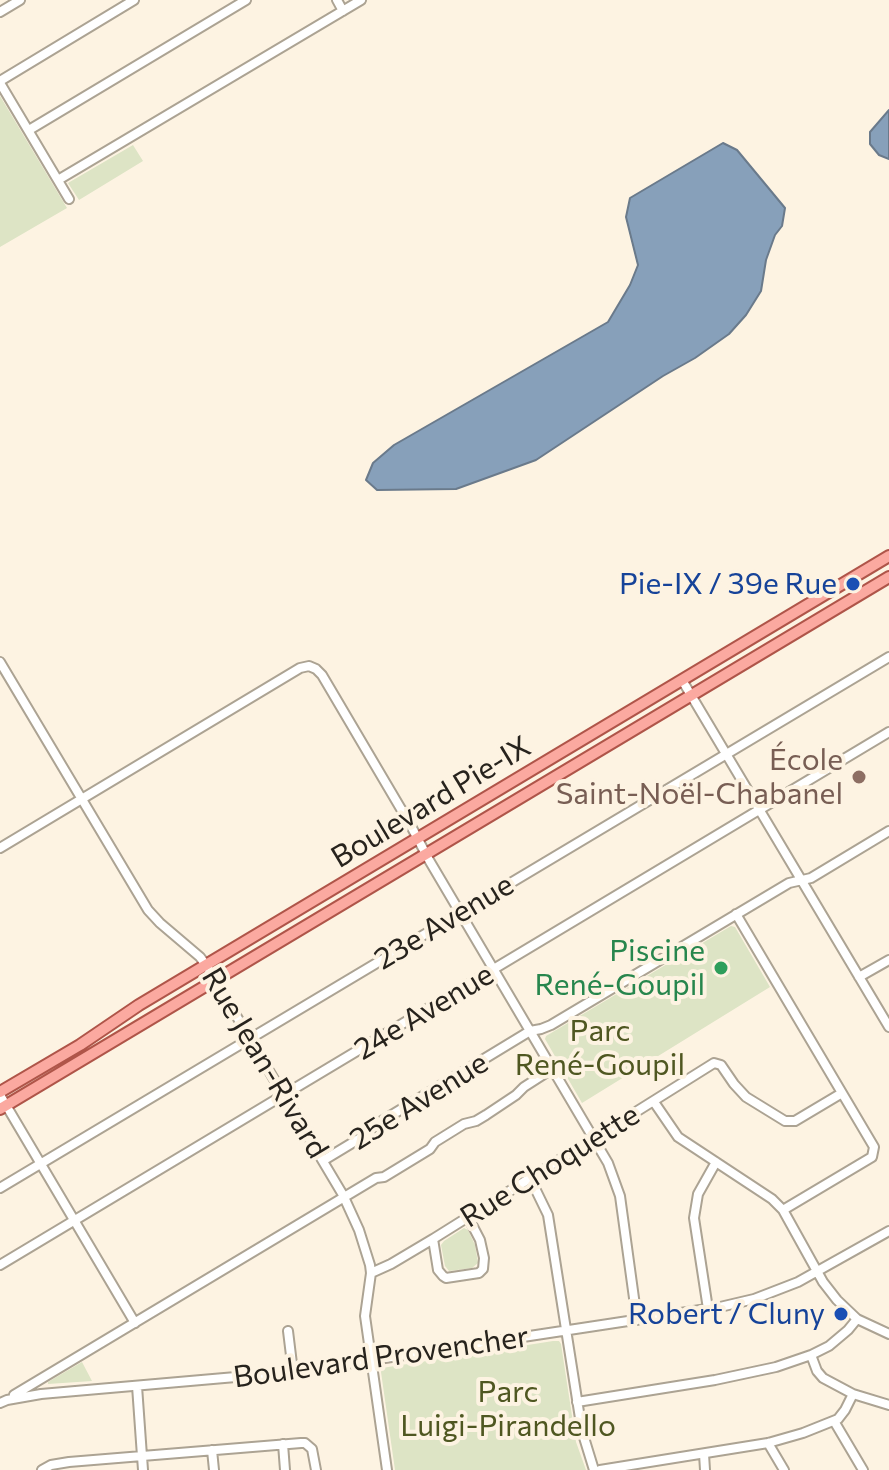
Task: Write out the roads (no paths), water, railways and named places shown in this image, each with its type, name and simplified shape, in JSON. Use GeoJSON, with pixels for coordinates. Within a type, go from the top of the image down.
{"type":"FeatureCollection","features":[{"type":"Feature","properties":{"kind":"main road","name":"Boulevard Pie-IX"},"geometry":{"type":"LineString","coordinates":[[2,1100],[139,1005],[889,556]]}},
{"type":"Feature","properties":{"kind":"main road","name":"Boulevard Pie-IX"},"geometry":{"type":"LineString","coordinates":[[2,1100],[215,980],[889,577]]}},
{"type":"Feature","properties":{"kind":"street"},"geometry":{"type":"LineString","coordinates":[[0,12],[20,0]]}},
{"type":"Feature","properties":{"kind":"street"},"geometry":{"type":"LineString","coordinates":[[69,199],[0,82],[134,0]]}},
{"type":"Feature","properties":{"kind":"street"},"geometry":{"type":"LineString","coordinates":[[29,130],[246,0]]}},
{"type":"Feature","properties":{"kind":"street"},"geometry":{"type":"LineString","coordinates":[[337,0],[343,11]]}},
{"type":"Feature","properties":{"kind":"street"},"geometry":{"type":"LineString","coordinates":[[58,180],[361,0]]}},
{"type":"Feature","properties":{"kind":"street","name":"23e Avenue"},"geometry":{"type":"LineString","coordinates":[[0,1188],[889,657]]}},
{"type":"Feature","properties":{"kind":"street","name":"Rue Jean-Rivard"},"geometry":{"type":"LineString","coordinates":[[0,662],[151,914],[202,959],[345,1198],[371,1273],[365,1316],[387,1470]]}},
{"type":"Feature","properties":{"kind":"street"},"geometry":{"type":"LineString","coordinates":[[0,848],[300,668],[314,668],[322,675],[408,816],[425,854],[459,913],[608,1163],[620,1196],[637,1320]]}},
{"type":"Feature","properties":{"kind":"street"},"geometry":{"type":"LineString","coordinates":[[682,680],[889,1027]]}},
{"type":"Feature","properties":{"kind":"street","name":"24e Avenue"},"geometry":{"type":"LineString","coordinates":[[0,1265],[889,732]]}},
{"type":"Feature","properties":{"kind":"street","name":"25e Avenue"},"geometry":{"type":"LineString","coordinates":[[324,1160],[530,1031],[551,1025],[789,883],[811,878],[889,831]]}},
{"type":"Feature","properties":{"kind":"street"},"geometry":{"type":"LineString","coordinates":[[736,914],[874,1147],[872,1157],[783,1210]]}},
{"type":"Feature","properties":{"kind":"street"},"geometry":{"type":"LineString","coordinates":[[859,977],[889,960]]}},
{"type":"Feature","properties":{"kind":"street","name":"Rue Choquette"},"geometry":{"type":"LineString","coordinates":[[371,1273],[433,1239],[710,1065],[718,1063],[746,1097],[785,1121],[795,1121],[842,1093]]}},
{"type":"Feature","properties":{"kind":"street","name":"25e Avenue"},"geometry":{"type":"LineString","coordinates":[[3,1401],[376,1178],[384,1177],[464,1124],[486,1115],[552,1069]]}},
{"type":"Feature","properties":{"kind":"street"},"geometry":{"type":"LineString","coordinates":[[2,1100],[135,1323]]}},
{"type":"Feature","properties":{"kind":"street"},"geometry":{"type":"LineString","coordinates":[[654,1102],[678,1137],[766,1194],[783,1210],[837,1300],[857,1319],[889,1334]]}},
{"type":"Feature","properties":{"kind":"street"},"geometry":{"type":"LineString","coordinates":[[708,1309],[694,1218],[698,1194],[716,1162]]}},
{"type":"Feature","properties":{"kind":"street"},"geometry":{"type":"LineString","coordinates":[[530,1178],[548,1215],[585,1446],[597,1470],[768,1443],[803,1433],[834,1421],[845,1410],[853,1394]]}},
{"type":"Feature","properties":{"kind":"street"},"geometry":{"type":"LineString","coordinates":[[433,1239],[438,1270],[443,1276],[479,1273],[483,1269],[484,1258],[480,1240],[468,1217]]}},
{"type":"Feature","properties":{"kind":"street","name":"Boulevard Provencher"},"geometry":{"type":"LineString","coordinates":[[3,1401],[41,1394],[293,1372],[737,1304],[770,1294],[888,1235]]}},
{"type":"Feature","properties":{"kind":"street"},"geometry":{"type":"LineString","coordinates":[[577,1402],[747,1374],[811,1355],[836,1341],[857,1319]]}},
{"type":"Feature","properties":{"kind":"street"},"geometry":{"type":"LineString","coordinates":[[288,1331],[293,1372]]}},
{"type":"Feature","properties":{"kind":"street"},"geometry":{"type":"LineString","coordinates":[[811,1355],[823,1378],[853,1394],[889,1405]]}},
{"type":"Feature","properties":{"kind":"street"},"geometry":{"type":"LineString","coordinates":[[137,1386],[143,1470]]}},
{"type":"Feature","properties":{"kind":"street"},"geometry":{"type":"LineString","coordinates":[[834,1421],[863,1470]]}},
{"type":"Feature","properties":{"kind":"street"},"geometry":{"type":"LineString","coordinates":[[42,1470],[69,1462],[305,1443],[312,1449],[316,1470]]}},
{"type":"Feature","properties":{"kind":"street"},"geometry":{"type":"LineString","coordinates":[[768,1443],[784,1470]]}},
{"type":"Feature","properties":{"kind":"street"},"geometry":{"type":"LineString","coordinates":[[283,1444],[285,1470]]}},
{"type":"Feature","properties":{"kind":"street"},"geometry":{"type":"LineString","coordinates":[[212,1450],[214,1470]]}},
{"type":"Feature","properties":{"kind":"street"},"geometry":{"type":"LineString","coordinates":[[704,1454],[705,1470]]}},
{"type":"Feature","properties":{"kind":"water"},"geometry":{"type":"Polygon","coordinates":[[[889,110],[889,159],[879,155],[870,144],[870,132],[889,110]]]}},
{"type":"Feature","properties":{"kind":"water"},"geometry":{"type":"Polygon","coordinates":[[[723,143],[737,150],[785,208],[782,226],[775,235],[766,260],[761,291],[729,334],[536,460],[456,489],[377,490],[366,480],[373,463],[394,445],[608,322],[638,265],[626,217],[630,198],[723,143]]]}},
{"type":"Feature","properties":{"kind":"place","name":"Pie-IX / 39e Rue"},"geometry":{"type":"Point","coordinates":[853,584]}},
{"type":"Feature","properties":{"kind":"place","name":"École Saint-Noël-Chabanel"},"geometry":{"type":"Point","coordinates":[859,777]}},
{"type":"Feature","properties":{"kind":"place","name":"Piscine René-Goupil"},"geometry":{"type":"Point","coordinates":[721,968]}},
{"type":"Feature","properties":{"kind":"place","name":"Robert / Cluny"},"geometry":{"type":"Point","coordinates":[841,1314]}},
{"type":"Feature","properties":{"kind":"park label","name":"Parc René-Goupil"},"geometry":{"type":"Point","coordinates":[600,1048]}},
{"type":"Feature","properties":{"kind":"park label","name":"Parc Luigi-Pirandello"},"geometry":{"type":"Point","coordinates":[508,1409]}}]}
